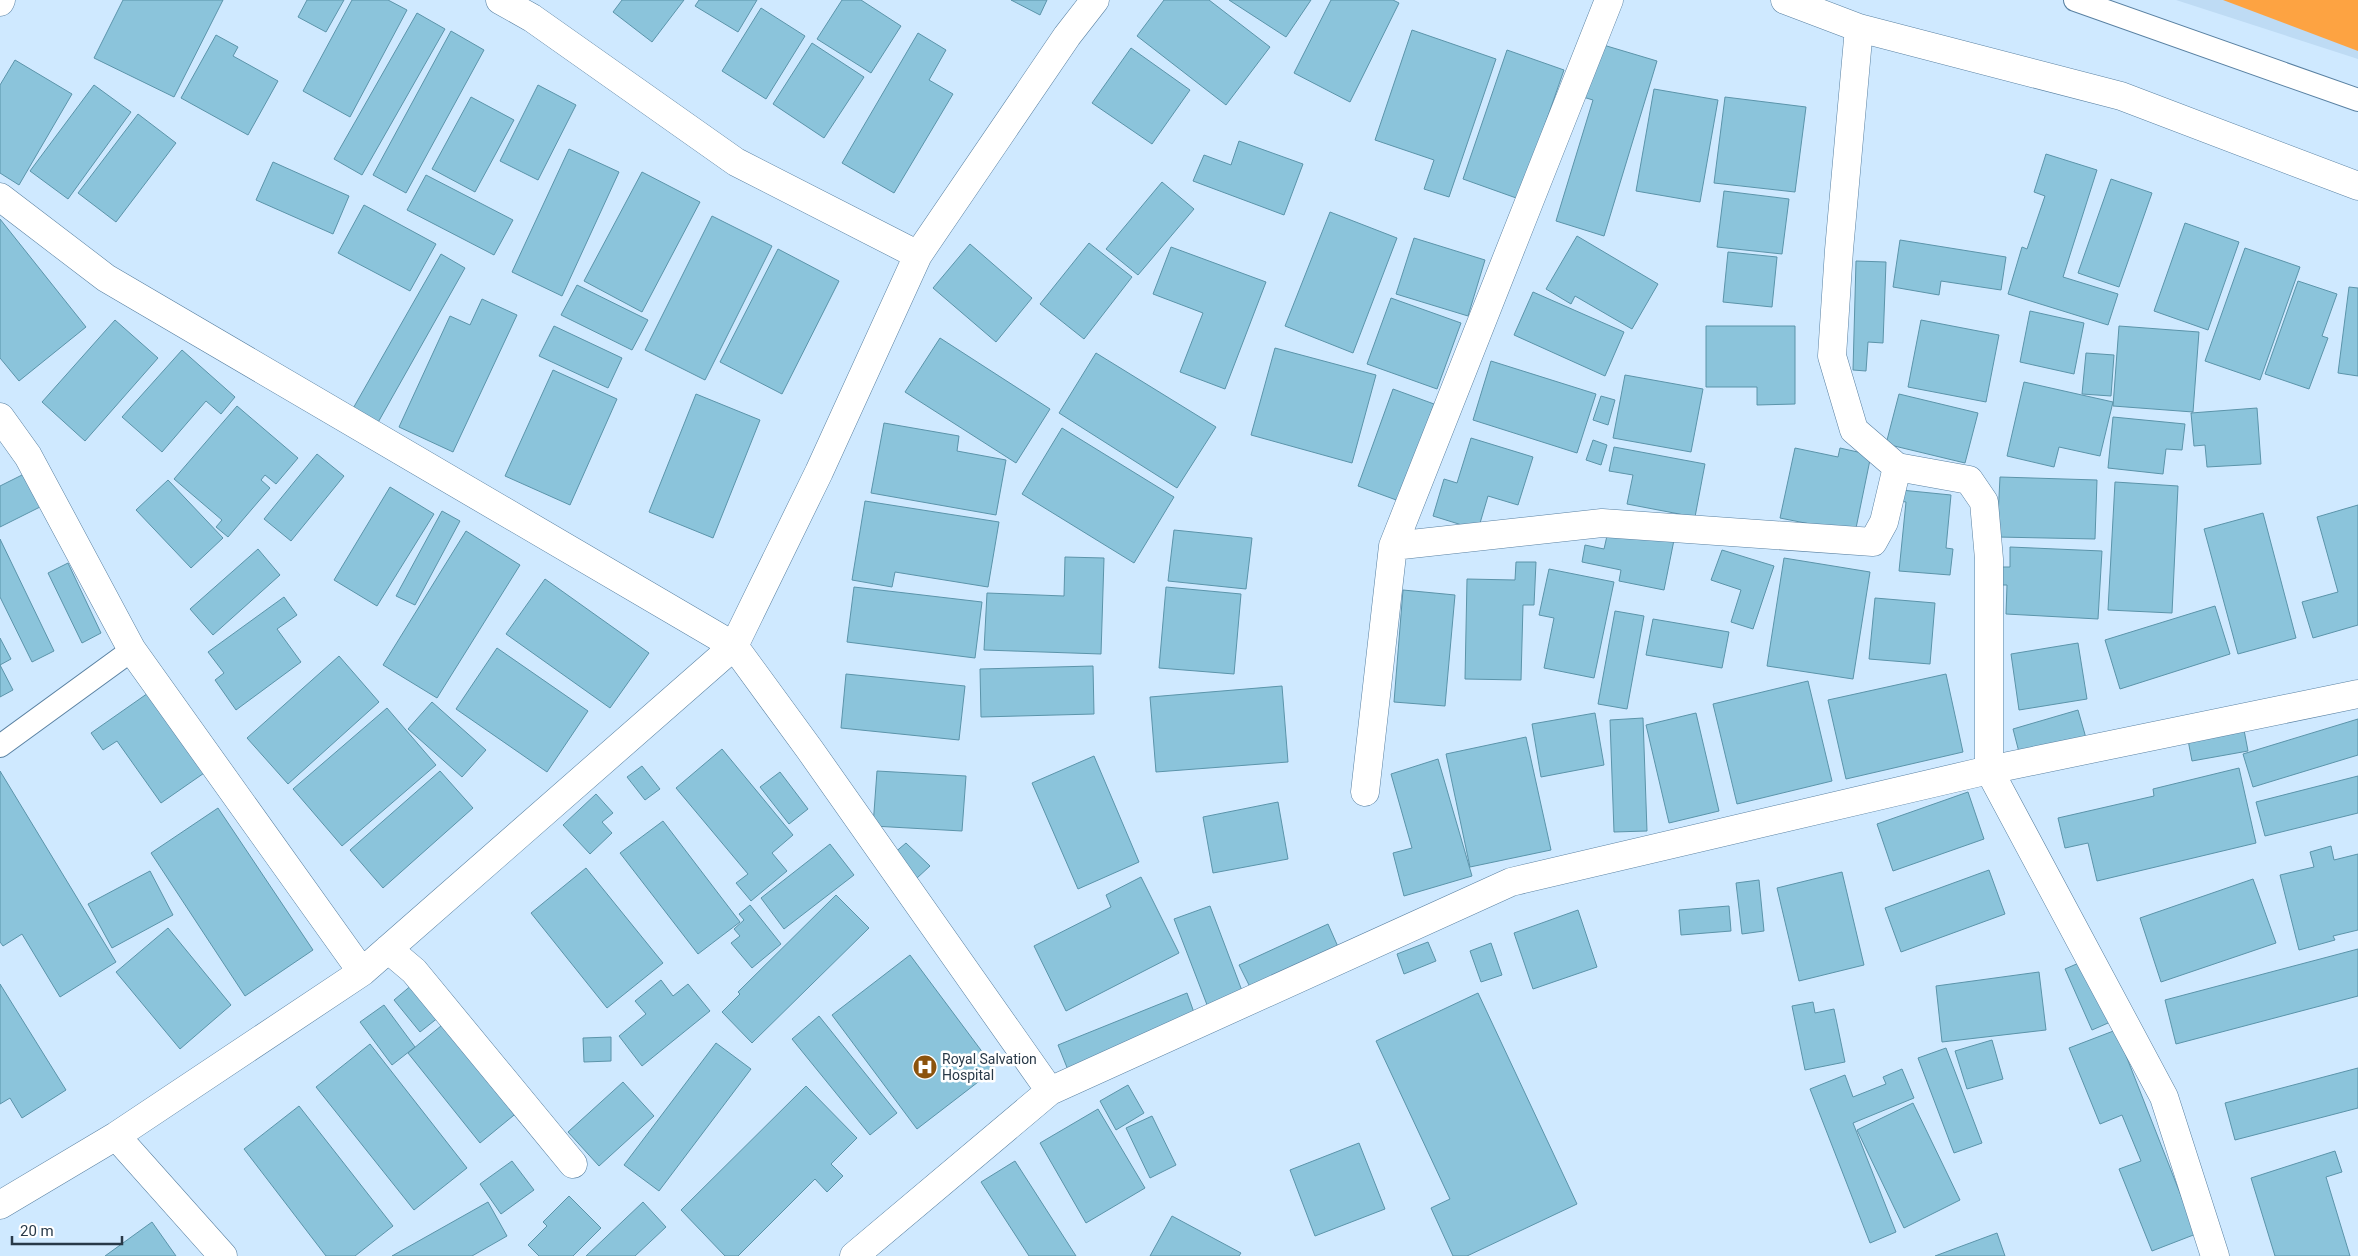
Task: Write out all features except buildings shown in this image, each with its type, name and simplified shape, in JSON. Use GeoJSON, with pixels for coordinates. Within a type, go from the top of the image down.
{"type":"FeatureCollection","features":[{"type":"Feature","properties":{"kind":"street"},"geometry":{"type":"LineString","coordinates":[[500,0],[532,18],[736,162],[918,255]]}},
{"type":"Feature","properties":{"kind":"street"},"geometry":{"type":"LineString","coordinates":[[0,1206],[116,1136],[362,972],[734,646],[819,472],[918,255],[1067,36],[1095,0]]}},
{"type":"Feature","properties":{"kind":"street"},"geometry":{"type":"LineString","coordinates":[[1365,792],[1393,546],[1609,0]]}},
{"type":"Feature","properties":{"kind":"street"},"geometry":{"type":"LineString","coordinates":[[1785,0],[1859,28],[2121,96],[2358,186]]}},
{"type":"Feature","properties":{"kind":"street"},"geometry":{"type":"LineString","coordinates":[[1859,28],[1838,250],[1832,356],[1854,430],[1897,467],[1969,480],[1984,502],[1989,559],[1989,770],[2164,1098],[2215,1256]]}},
{"type":"Feature","properties":{"kind":"street"},"geometry":{"type":"LineString","coordinates":[[0,197],[106,278],[734,646],[810,750],[1050,1091]]}},
{"type":"Feature","properties":{"kind":"street"},"geometry":{"type":"LineString","coordinates":[[0,417],[28,456],[132,650],[362,972]]}},
{"type":"Feature","properties":{"kind":"street"},"geometry":{"type":"LineString","coordinates":[[1393,546],[1602,523],[1873,542],[1884,522],[1897,467]]}},
{"type":"Feature","properties":{"kind":"street"},"geometry":{"type":"LineString","coordinates":[[854,1256],[1050,1091],[1512,882],[1989,770],[2358,694]]}},
{"type":"Feature","properties":{"kind":"street"},"geometry":{"type":"LineString","coordinates":[[388,949],[414,972],[573,1164]]}},
{"type":"Feature","properties":{"kind":"street"},"geometry":{"type":"LineString","coordinates":[[116,1136],[224,1256]]}},
{"type":"Feature","properties":{"kind":"lane"},"geometry":{"type":"LineString","coordinates":[[2075,0],[2358,100]]}},
{"type":"Feature","properties":{"kind":"lane"},"geometry":{"type":"LineString","coordinates":[[0,746],[132,650]]}},
{"type":"Feature","properties":{"kind":"shaded area"},"geometry":{"type":"Polygon","coordinates":[[[2176,0],[2358,0],[2358,59],[2176,0]]]}},
{"type":"Feature","properties":{"kind":"shaded area"},"geometry":{"type":"Polygon","coordinates":[[[2223,0],[2358,0],[2358,51],[2223,0]]]}},
{"type":"Feature","properties":{"kind":"place","name":"Royal Salvation Hospital"},"geometry":{"type":"Point","coordinates":[925,1067]}}]}
